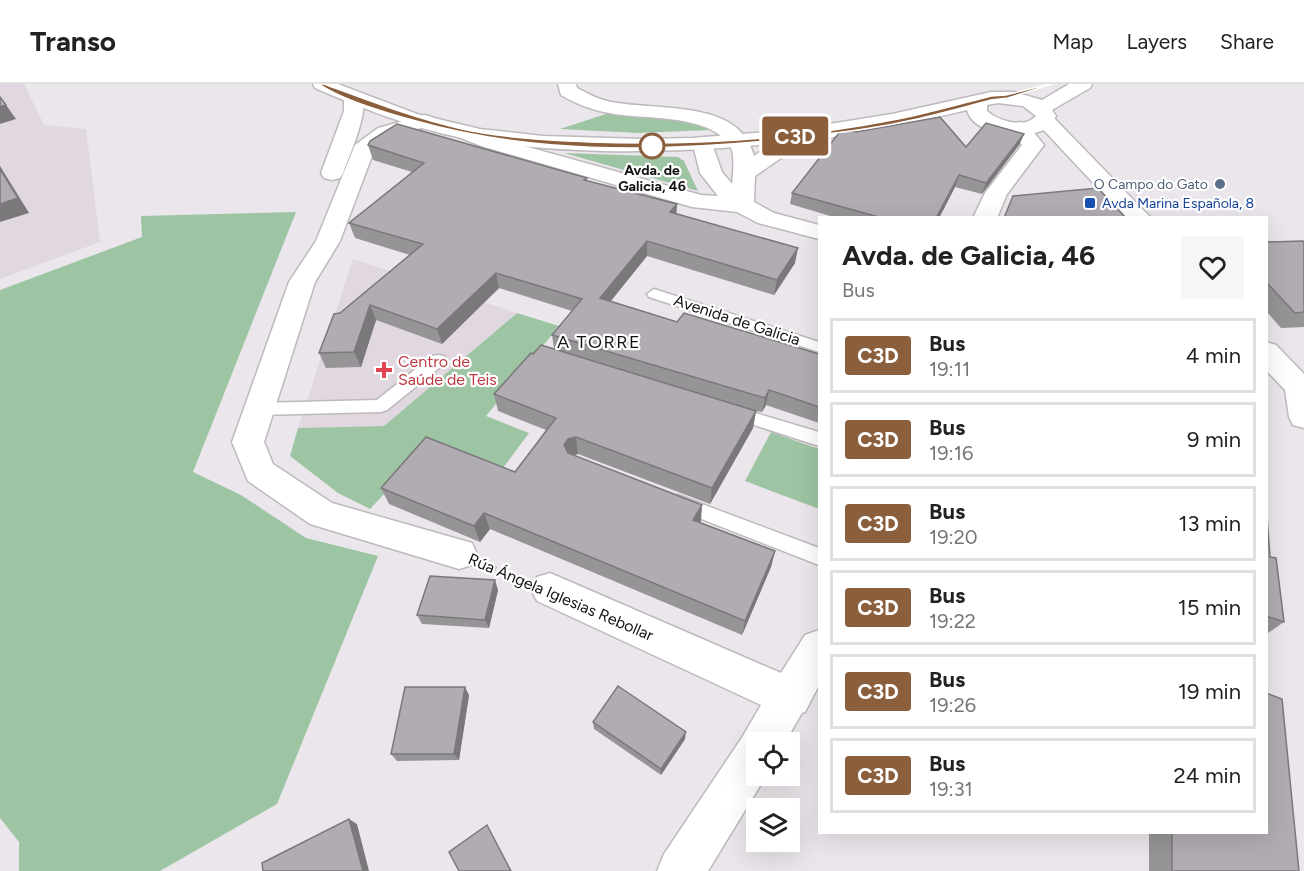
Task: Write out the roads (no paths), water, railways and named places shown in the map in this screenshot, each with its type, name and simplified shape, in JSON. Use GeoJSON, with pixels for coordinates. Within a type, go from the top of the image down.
{"type":"FeatureCollection","features":[{"type":"Feature","properties":{"kind":"street"},"geometry":{"type":"LineString","coordinates":[[322,84],[354,98],[464,132],[488,142],[700,202],[742,205]]}},
{"type":"Feature","properties":{"kind":"street"},"geometry":{"type":"LineString","coordinates":[[567,84],[568,91],[582,99],[607,107],[683,115],[708,120],[722,128],[738,141],[744,158],[742,205]]}},
{"type":"Feature","properties":{"kind":"street"},"geometry":{"type":"LineString","coordinates":[[464,132],[552,143],[633,146],[704,145],[829,132],[898,121],[1006,97],[1049,84]]}},
{"type":"Feature","properties":{"kind":"street"},"geometry":{"type":"LineString","coordinates":[[898,121],[988,123],[1034,121],[1083,84]]}},
{"type":"Feature","properties":{"kind":"street"},"geometry":{"type":"LineString","coordinates":[[987,216],[996,193],[1034,145],[1034,121],[1022,99],[1006,97]]}},
{"type":"Feature","properties":{"kind":"street","name":"Rúa Ángela Iglesias Rebollar"},"geometry":{"type":"LineString","coordinates":[[302,282],[306,242],[354,111],[354,98]]}},
{"type":"Feature","properties":{"kind":"street"},"geometry":{"type":"LineString","coordinates":[[979,102],[976,105],[977,113],[988,123]]}},
{"type":"Feature","properties":{"kind":"street","name":"Rúa Ángela Iglesias Rebollar"},"geometry":{"type":"LineString","coordinates":[[425,121],[385,132],[366,145],[328,241],[302,282],[248,442],[260,472],[322,514],[459,554]]}},
{"type":"Feature","properties":{"kind":"street"},"geometry":{"type":"LineString","coordinates":[[1034,121],[1062,139],[1084,159],[1138,216]]}},
{"type":"Feature","properties":{"kind":"street"},"geometry":{"type":"LineString","coordinates":[[743,174],[773,153],[829,132]]}},
{"type":"Feature","properties":{"kind":"street"},"geometry":{"type":"LineString","coordinates":[[704,145],[711,173],[742,205],[766,218],[818,232]]}},
{"type":"Feature","properties":{"kind":"street"},"geometry":{"type":"LineString","coordinates":[[1268,354],[1301,388],[1304,417]]}},
{"type":"Feature","properties":{"kind":"street"},"geometry":{"type":"LineString","coordinates":[[1268,379],[1301,388]]}},
{"type":"Feature","properties":{"kind":"street","name":"Rúa Ángela Iglesias Rebollar"},"geometry":{"type":"LineString","coordinates":[[550,589],[791,698]]}},
{"type":"Feature","properties":{"kind":"street"},"geometry":{"type":"LineString","coordinates":[[769,732],[818,650]]}},
{"type":"Feature","properties":{"kind":"street"},"geometry":{"type":"LineString","coordinates":[[681,871],[746,768]]}},
{"type":"Feature","properties":{"kind":"lane","name":"Avenida de Galicia"},"geometry":{"type":"LineString","coordinates":[[654,294],[818,347]]}},
{"type":"Feature","properties":{"kind":"lane"},"geometry":{"type":"LineString","coordinates":[[258,409],[381,406],[438,360]]}},
{"type":"Feature","properties":{"kind":"lane"},"geometry":{"type":"LineString","coordinates":[[720,408],[818,439]]}},
{"type":"Feature","properties":{"kind":"lane"},"geometry":{"type":"LineString","coordinates":[[665,497],[818,558]]}},
{"type":"Feature","properties":{"kind":"place","name":"Avda. de Galicia, 46"},"geometry":{"type":"Point","coordinates":[652,146]}},
{"type":"Feature","properties":{"kind":"place","name":"O Campo do Gato"},"geometry":{"type":"Point","coordinates":[1220,184]}},
{"type":"Feature","properties":{"kind":"place","name":"Avda Marina Española, 8"},"geometry":{"type":"Point","coordinates":[1090,203]}},
{"type":"Feature","properties":{"kind":"place","name":"Centro de Saúde de Teis"},"geometry":{"type":"Point","coordinates":[384,370]}},
{"type":"Feature","properties":{"kind":"district","name":"A TORRE"},"geometry":{"type":"Point","coordinates":[599,342]}}]}
